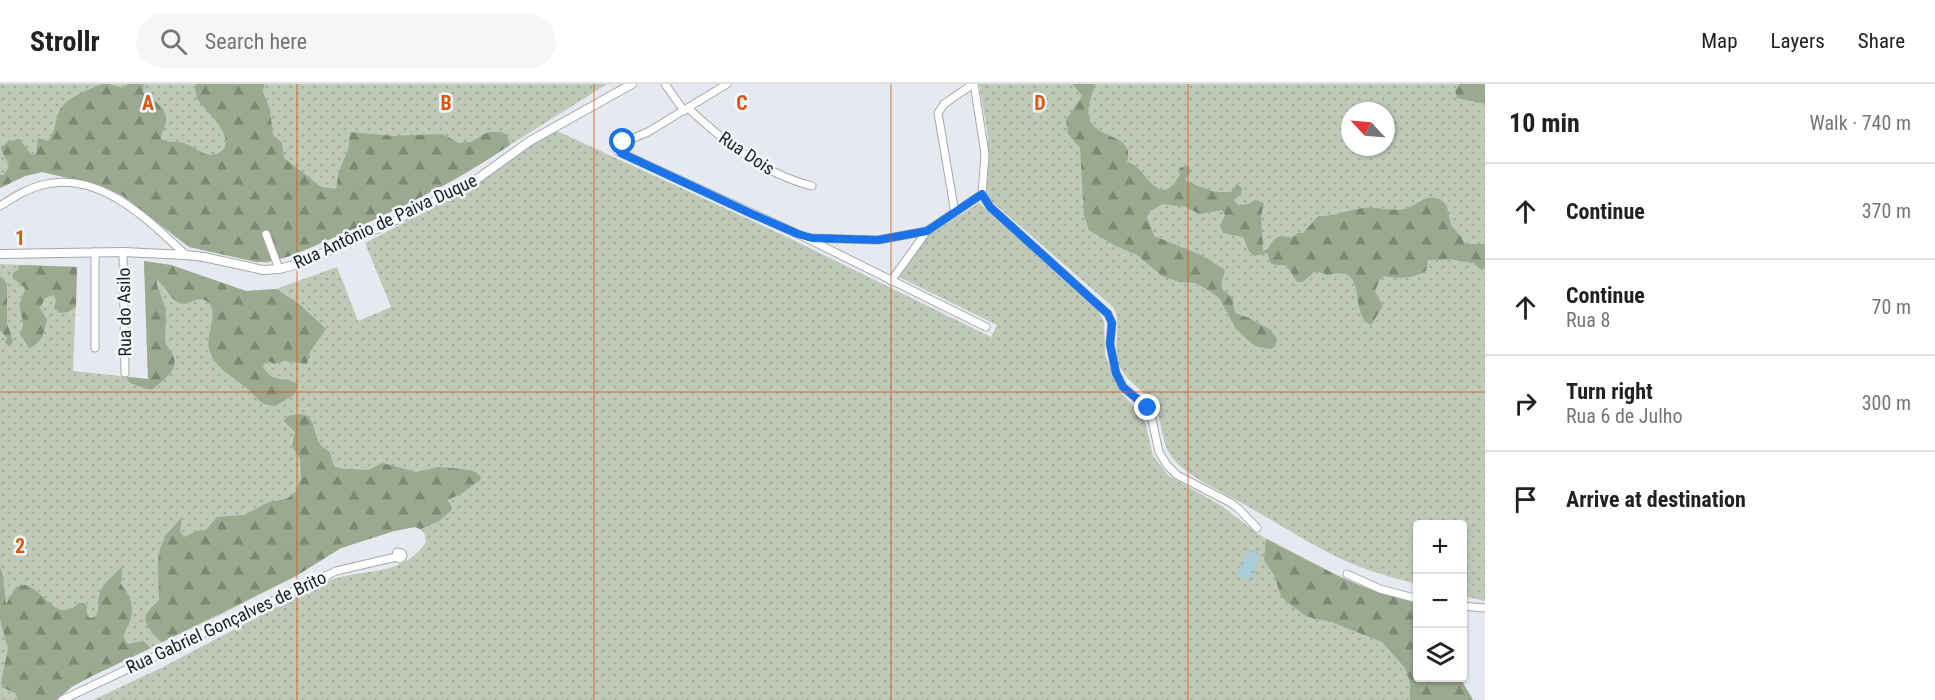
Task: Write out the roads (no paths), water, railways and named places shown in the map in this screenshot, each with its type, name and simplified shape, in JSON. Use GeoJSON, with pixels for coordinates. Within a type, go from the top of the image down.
{"type":"FeatureCollection","features":[{"type":"Feature","properties":{"kind":"street","name":"Rua Antônio de Paiva Duque"},"geometry":{"type":"LineString","coordinates":[[0,254],[123,252],[186,255],[263,270],[299,264],[468,185],[530,141],[632,84]]}},
{"type":"Feature","properties":{"kind":"street","name":"Rua Dois"},"geometry":{"type":"LineString","coordinates":[[665,84],[686,110],[749,158],[786,178],[812,186]]}},
{"type":"Feature","properties":{"kind":"street"},"geometry":{"type":"LineString","coordinates":[[727,84],[648,132],[616,147],[621,153],[798,234],[986,327]]}},
{"type":"Feature","properties":{"kind":"street"},"geometry":{"type":"LineString","coordinates":[[955,213],[938,113],[941,107],[974,84],[985,154],[982,194],[990,207],[1108,314],[1112,323],[1110,344],[1116,373],[1123,387],[1148,408],[1152,415],[1159,452],[1167,465],[1177,475],[1239,509],[1257,528]]}},
{"type":"Feature","properties":{"kind":"street"},"geometry":{"type":"LineString","coordinates":[[0,206],[21,193],[47,184],[88,186],[121,200],[186,255]]}},
{"type":"Feature","properties":{"kind":"street"},"geometry":{"type":"LineString","coordinates":[[891,281],[927,231],[982,194]]}},
{"type":"Feature","properties":{"kind":"street"},"geometry":{"type":"LineString","coordinates":[[798,234],[817,239],[878,240],[927,231]]}},
{"type":"Feature","properties":{"kind":"street"},"geometry":{"type":"LineString","coordinates":[[266,234],[279,269]]}},
{"type":"Feature","properties":{"kind":"street"},"geometry":{"type":"LineString","coordinates":[[95,252],[96,348]]}},
{"type":"Feature","properties":{"kind":"street","name":"Rua do Asilo"},"geometry":{"type":"LineString","coordinates":[[123,252],[125,373]]}},
{"type":"Feature","properties":{"kind":"street","name":"Rua Gabriel Gonçalves de Brito"},"geometry":{"type":"LineString","coordinates":[[62,700],[336,571],[396,557]]}},
{"type":"Feature","properties":{"kind":"street"},"geometry":{"type":"LineString","coordinates":[[1347,574],[1380,589],[1413,598]]}},
{"type":"Feature","properties":{"kind":"street"},"geometry":{"type":"LineString","coordinates":[[1467,606],[1485,608]]}},
{"type":"Feature","properties":{"kind":"water"},"geometry":{"type":"Polygon","coordinates":[[[1252,551],[1257,552],[1260,556],[1253,575],[1247,581],[1240,577],[1239,570],[1243,559],[1252,551]]]}}]}
